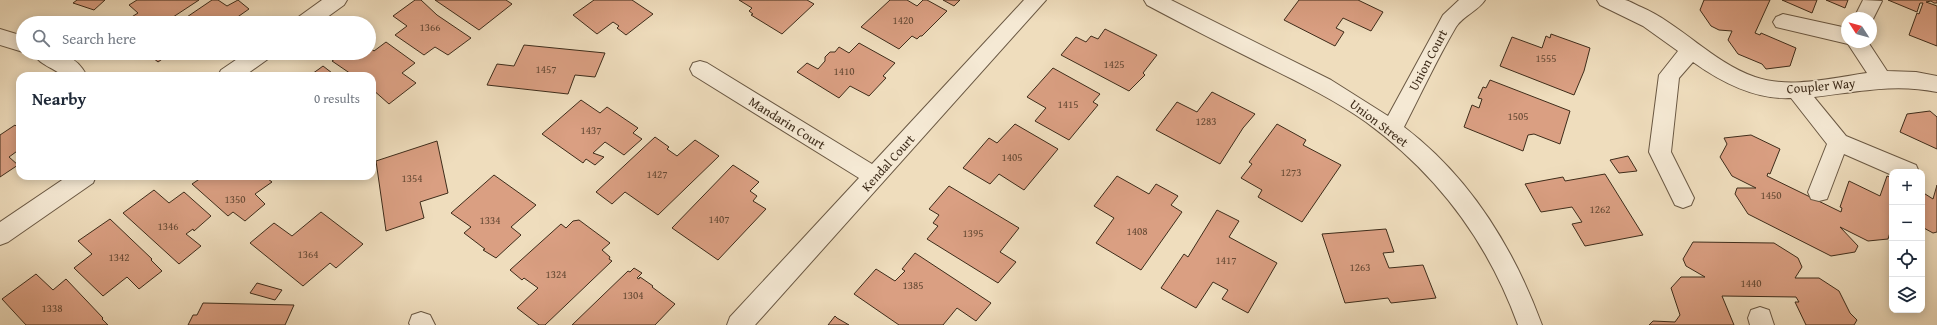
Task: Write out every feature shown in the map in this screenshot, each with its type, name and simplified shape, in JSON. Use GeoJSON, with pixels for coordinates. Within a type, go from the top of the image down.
{"type":"FeatureCollection","features":[{"type":"Feature","properties":{"kind":"street"},"geometry":{"type":"LineString","coordinates":[[314,16],[337,0]]}},
{"type":"Feature","properties":{"kind":"street","name":"Kendal Court"},"geometry":{"type":"LineString","coordinates":[[739,325],[1036,0]]}},
{"type":"Feature","properties":{"kind":"street","name":"Union Street"},"geometry":{"type":"LineString","coordinates":[[1154,0],[1332,89],[1392,130],[1440,174],[1474,216],[1503,260],[1525,307],[1530,325]]}},
{"type":"Feature","properties":{"kind":"street","name":"Union Court"},"geometry":{"type":"LineString","coordinates":[[1392,130],[1450,20],[1467,4],[1475,0]]}},
{"type":"Feature","properties":{"kind":"street","name":"Coupler Way"},"geometry":{"type":"LineString","coordinates":[[1607,0],[1655,23],[1691,50],[1735,77],[1765,88],[1796,90],[1901,78],[1925,80],[1937,84]]}},
{"type":"Feature","properties":{"kind":"street"},"geometry":{"type":"LineString","coordinates":[[1783,22],[1841,35]]}},
{"type":"Feature","properties":{"kind":"street"},"geometry":{"type":"LineString","coordinates":[[0,37],[16,42]]}},
{"type":"Feature","properties":{"kind":"street"},"geometry":{"type":"LineString","coordinates":[[1861,48],[1882,80]]}},
{"type":"Feature","properties":{"kind":"street"},"geometry":{"type":"LineString","coordinates":[[1683,198],[1660,152],[1669,74],[1691,50]]}},
{"type":"Feature","properties":{"kind":"street"},"geometry":{"type":"LineString","coordinates":[[56,60],[72,72]]}},
{"type":"Feature","properties":{"kind":"street"},"geometry":{"type":"LineString","coordinates":[[234,72],[251,60]]}},
{"type":"Feature","properties":{"kind":"street","name":"Mandarin Court"},"geometry":{"type":"LineString","coordinates":[[700,69],[875,177]]}},
{"type":"Feature","properties":{"kind":"street"},"geometry":{"type":"LineString","coordinates":[[1796,90],[1838,142],[1901,169]]}},
{"type":"Feature","properties":{"kind":"street"},"geometry":{"type":"LineString","coordinates":[[1819,192],[1838,142]]}},
{"type":"Feature","properties":{"kind":"street"},"geometry":{"type":"LineString","coordinates":[[0,235],[79,180]]}},
{"type":"Feature","properties":{"kind":"building"},"geometry":{"type":"Polygon","coordinates":[[[77,0],[105,0],[94,10],[73,3],[77,0]]]}},
{"type":"Feature","properties":{"kind":"building"},"geometry":{"type":"Polygon","coordinates":[[[137,0],[199,0],[175,16],[133,16],[138,13],[129,5],[137,0]]]}},
{"type":"Feature","properties":{"kind":"building"},"geometry":{"type":"Polygon","coordinates":[[[212,0],[218,0],[227,6],[238,0],[249,9],[239,16],[188,16],[212,0]]]}},
{"type":"Feature","properties":{"kind":"building"},"geometry":{"type":"Polygon","coordinates":[[[415,0],[421,0],[437,15],[471,38],[448,55],[435,47],[424,55],[395,35],[407,26],[393,16],[415,0]]]}},
{"type":"Feature","properties":{"kind":"building"},"geometry":{"type":"Polygon","coordinates":[[[435,0],[506,0],[512,4],[479,30],[435,0]]]}},
{"type":"Feature","properties":{"kind":"building"},"geometry":{"type":"Polygon","coordinates":[[[594,0],[632,0],[653,14],[626,35],[617,28],[619,26],[613,22],[597,34],[573,15],[594,0]]]}},
{"type":"Feature","properties":{"kind":"building"},"geometry":{"type":"Polygon","coordinates":[[[739,0],[807,0],[814,4],[782,34],[751,15],[753,14],[749,11],[752,8],[739,0]]]}},
{"type":"Feature","properties":{"kind":"building"},"geometry":{"type":"Polygon","coordinates":[[[890,0],[907,0],[917,6],[923,0],[927,0],[947,11],[922,36],[917,39],[912,36],[899,49],[861,27],[890,0]]]}},
{"type":"Feature","properties":{"kind":"building"},"geometry":{"type":"Polygon","coordinates":[[[943,0],[960,0],[954,6],[943,0]]]}},
{"type":"Feature","properties":{"kind":"building"},"geometry":{"type":"Polygon","coordinates":[[[1299,0],[1358,0],[1383,12],[1371,31],[1343,18],[1336,28],[1344,32],[1335,46],[1284,20],[1299,0]]]}},
{"type":"Feature","properties":{"kind":"building"},"geometry":{"type":"Polygon","coordinates":[[[1704,0],[1770,0],[1755,33],[1760,35],[1761,33],[1796,48],[1790,66],[1766,69],[1762,64],[1738,54],[1728,40],[1732,31],[1719,30],[1711,26],[1700,10],[1704,0]]]}},
{"type":"Feature","properties":{"kind":"building"},"geometry":{"type":"Polygon","coordinates":[[[1782,0],[1817,0],[1812,13],[1782,0]]]}},
{"type":"Feature","properties":{"kind":"building"},"geometry":{"type":"Polygon","coordinates":[[[1826,0],[1848,0],[1845,8],[1826,0]]]}},
{"type":"Feature","properties":{"kind":"building"},"geometry":{"type":"Polygon","coordinates":[[[1888,0],[1937,0],[1937,3],[1931,1],[1926,2],[1937,6],[1937,46],[1909,35],[1917,13],[1919,14],[1923,3],[1920,3],[1917,12],[1888,0]]]}},
{"type":"Feature","properties":{"kind":"building"},"geometry":{"type":"Polygon","coordinates":[[[1105,29],[1157,55],[1143,73],[1145,75],[1129,91],[1061,55],[1076,37],[1086,42],[1091,36],[1098,39],[1105,29]]]}},
{"type":"Feature","properties":{"kind":"building"},"geometry":{"type":"Polygon","coordinates":[[[1551,34],[1590,48],[1584,71],[1574,95],[1500,66],[1512,37],[1542,48],[1546,36],[1550,38],[1551,34]]]}},
{"type":"Feature","properties":{"kind":"building"},"geometry":{"type":"Polygon","coordinates":[[[386,42],[415,63],[402,73],[416,83],[389,104],[376,93],[376,72],[348,72],[332,61],[376,60],[376,50],[386,42]]]}},
{"type":"Feature","properties":{"kind":"building"},"geometry":{"type":"Polygon","coordinates":[[[859,43],[895,63],[883,76],[886,78],[869,96],[850,86],[839,98],[797,72],[807,63],[818,69],[825,61],[825,57],[830,52],[835,52],[839,47],[849,53],[859,43]]]}},
{"type":"Feature","properties":{"kind":"building"},"geometry":{"type":"Polygon","coordinates":[[[524,45],[605,53],[595,77],[575,75],[568,94],[487,85],[497,64],[514,66],[524,45]]]}},
{"type":"Feature","properties":{"kind":"building"},"geometry":{"type":"Polygon","coordinates":[[[323,66],[331,72],[315,72],[323,66]]]}},
{"type":"Feature","properties":{"kind":"building"},"geometry":{"type":"Polygon","coordinates":[[[1053,68],[1100,94],[1093,102],[1098,105],[1069,140],[1035,121],[1046,108],[1027,97],[1053,68]]]}},
{"type":"Feature","properties":{"kind":"building"},"geometry":{"type":"Polygon","coordinates":[[[1490,80],[1570,111],[1560,144],[1534,134],[1528,135],[1523,151],[1464,127],[1472,105],[1479,108],[1482,99],[1478,98],[1483,87],[1486,88],[1490,80]]]}},
{"type":"Feature","properties":{"kind":"building"},"geometry":{"type":"Polygon","coordinates":[[[1212,92],[1255,114],[1243,128],[1220,164],[1156,130],[1177,102],[1197,112],[1212,92]]]}},
{"type":"Feature","properties":{"kind":"building"},"geometry":{"type":"Polygon","coordinates":[[[581,100],[600,113],[607,107],[638,128],[633,133],[642,139],[624,155],[605,142],[593,153],[604,157],[595,165],[586,159],[583,163],[542,134],[581,100]]]}},
{"type":"Feature","properties":{"kind":"building"},"geometry":{"type":"Polygon","coordinates":[[[1930,111],[1937,117],[1937,149],[1900,132],[1907,114],[1930,111]]]}},
{"type":"Feature","properties":{"kind":"building"},"geometry":{"type":"Polygon","coordinates":[[[1015,124],[1058,149],[1024,190],[999,174],[990,184],[963,168],[989,138],[997,143],[1015,124]]]}},
{"type":"Feature","properties":{"kind":"building"},"geometry":{"type":"Polygon","coordinates":[[[1277,124],[1306,140],[1303,145],[1341,165],[1302,222],[1258,197],[1262,190],[1241,178],[1252,164],[1249,162],[1277,124]]]}},
{"type":"Feature","properties":{"kind":"building"},"geometry":{"type":"Polygon","coordinates":[[[15,125],[16,126],[16,152],[9,157],[16,163],[16,166],[0,177],[0,135],[15,125]]]}},
{"type":"Feature","properties":{"kind":"building"},"geometry":{"type":"Polygon","coordinates":[[[1751,135],[1780,149],[1770,174],[1768,173],[1767,176],[1841,212],[1842,208],[1840,207],[1849,181],[1880,196],[1887,176],[1889,177],[1888,239],[1868,241],[1840,227],[1858,246],[1855,252],[1831,256],[1748,214],[1735,194],[1737,188],[1756,188],[1732,176],[1720,157],[1727,144],[1724,138],[1751,135]]]}},
{"type":"Feature","properties":{"kind":"building"},"geometry":{"type":"Polygon","coordinates":[[[655,137],[669,147],[667,149],[677,156],[695,140],[719,156],[658,215],[625,192],[612,204],[596,192],[655,137]]]}},
{"type":"Feature","properties":{"kind":"building"},"geometry":{"type":"Polygon","coordinates":[[[437,141],[448,193],[420,202],[424,218],[386,231],[376,161],[437,141]]]}},
{"type":"Feature","properties":{"kind":"building"},"geometry":{"type":"Polygon","coordinates":[[[1628,156],[1637,171],[1619,173],[1610,160],[1628,156]]]}},
{"type":"Feature","properties":{"kind":"building"},"geometry":{"type":"Polygon","coordinates":[[[733,165],[759,182],[750,191],[757,196],[753,201],[766,209],[718,260],[672,228],[733,165]]]}},
{"type":"Feature","properties":{"kind":"building"},"geometry":{"type":"Polygon","coordinates":[[[1605,174],[1643,235],[1585,246],[1572,224],[1582,222],[1572,207],[1541,212],[1525,184],[1563,177],[1565,181],[1605,174]]]}},
{"type":"Feature","properties":{"kind":"building"},"geometry":{"type":"Polygon","coordinates":[[[494,175],[536,205],[511,227],[521,235],[496,258],[483,250],[485,249],[464,233],[471,227],[451,213],[494,175]]]}},
{"type":"Feature","properties":{"kind":"building"},"geometry":{"type":"Polygon","coordinates":[[[1117,176],[1149,194],[1156,184],[1178,196],[1171,205],[1182,212],[1141,270],[1096,243],[1114,218],[1094,206],[1117,176]]]}},
{"type":"Feature","properties":{"kind":"building"},"geometry":{"type":"Polygon","coordinates":[[[198,180],[269,180],[272,182],[255,194],[265,204],[245,221],[233,212],[228,216],[192,184],[198,180]]]}},
{"type":"Feature","properties":{"kind":"building"},"geometry":{"type":"Polygon","coordinates":[[[1937,185],[1937,232],[1933,233],[1925,229],[1925,194],[1933,199],[1937,185]]]}},
{"type":"Feature","properties":{"kind":"building"},"geometry":{"type":"Polygon","coordinates":[[[949,186],[1019,228],[1000,252],[1016,262],[998,283],[927,239],[938,226],[933,223],[939,215],[929,209],[949,186]]]}},
{"type":"Feature","properties":{"kind":"building"},"geometry":{"type":"Polygon","coordinates":[[[154,190],[169,203],[184,192],[211,216],[194,231],[193,229],[186,234],[201,246],[179,264],[123,213],[154,190]]]}},
{"type":"Feature","properties":{"kind":"building"},"geometry":{"type":"Polygon","coordinates":[[[1217,210],[1239,221],[1229,237],[1277,263],[1248,313],[1222,299],[1228,290],[1213,282],[1196,308],[1161,288],[1184,254],[1188,257],[1217,210]]]}},
{"type":"Feature","properties":{"kind":"building"},"geometry":{"type":"Polygon","coordinates":[[[321,212],[363,244],[336,268],[330,263],[303,286],[250,243],[274,223],[292,236],[321,212]]]}},
{"type":"Feature","properties":{"kind":"building"},"geometry":{"type":"Polygon","coordinates":[[[110,219],[152,259],[151,260],[162,271],[139,289],[127,277],[103,296],[74,268],[92,254],[78,241],[110,219]]]}},
{"type":"Feature","properties":{"kind":"building"},"geometry":{"type":"Polygon","coordinates":[[[579,220],[610,243],[602,250],[610,257],[609,259],[612,261],[545,325],[539,325],[517,308],[538,288],[524,278],[522,280],[510,270],[561,224],[566,228],[573,221],[579,220]]]}},
{"type":"Feature","properties":{"kind":"building"},"geometry":{"type":"Polygon","coordinates":[[[1386,229],[1394,252],[1383,253],[1389,268],[1423,265],[1436,298],[1391,303],[1388,298],[1345,303],[1322,234],[1386,229]]]}},
{"type":"Feature","properties":{"kind":"building"},"geometry":{"type":"Polygon","coordinates":[[[1693,242],[1774,243],[1798,258],[1802,267],[1795,278],[1819,278],[1839,291],[1850,313],[1857,320],[1854,325],[1806,325],[1795,302],[1799,302],[1796,297],[1722,296],[1734,325],[1649,325],[1653,321],[1675,322],[1680,315],[1671,288],[1681,277],[1705,277],[1686,266],[1683,259],[1693,242]]]}},
{"type":"Feature","properties":{"kind":"building"},"geometry":{"type":"Polygon","coordinates":[[[915,253],[991,303],[976,321],[957,308],[943,325],[899,325],[854,294],[876,269],[895,281],[905,271],[902,269],[915,253]]]}},
{"type":"Feature","properties":{"kind":"building"},"geometry":{"type":"Polygon","coordinates":[[[634,268],[642,273],[637,278],[639,279],[640,277],[675,304],[655,325],[572,325],[628,271],[630,272],[634,268]]]}},
{"type":"Feature","properties":{"kind":"building"},"geometry":{"type":"Polygon","coordinates":[[[36,274],[53,290],[66,279],[108,325],[26,325],[2,299],[36,274]]]}},
{"type":"Feature","properties":{"kind":"building"},"geometry":{"type":"Polygon","coordinates":[[[257,283],[282,290],[275,300],[250,293],[257,283]]]}},
{"type":"Feature","properties":{"kind":"building"},"geometry":{"type":"Polygon","coordinates":[[[203,303],[294,305],[285,325],[188,325],[193,315],[197,315],[203,303]]]}},
{"type":"Feature","properties":{"kind":"building"},"geometry":{"type":"Polygon","coordinates":[[[835,316],[837,318],[849,325],[828,325],[835,316]]]}}]}
